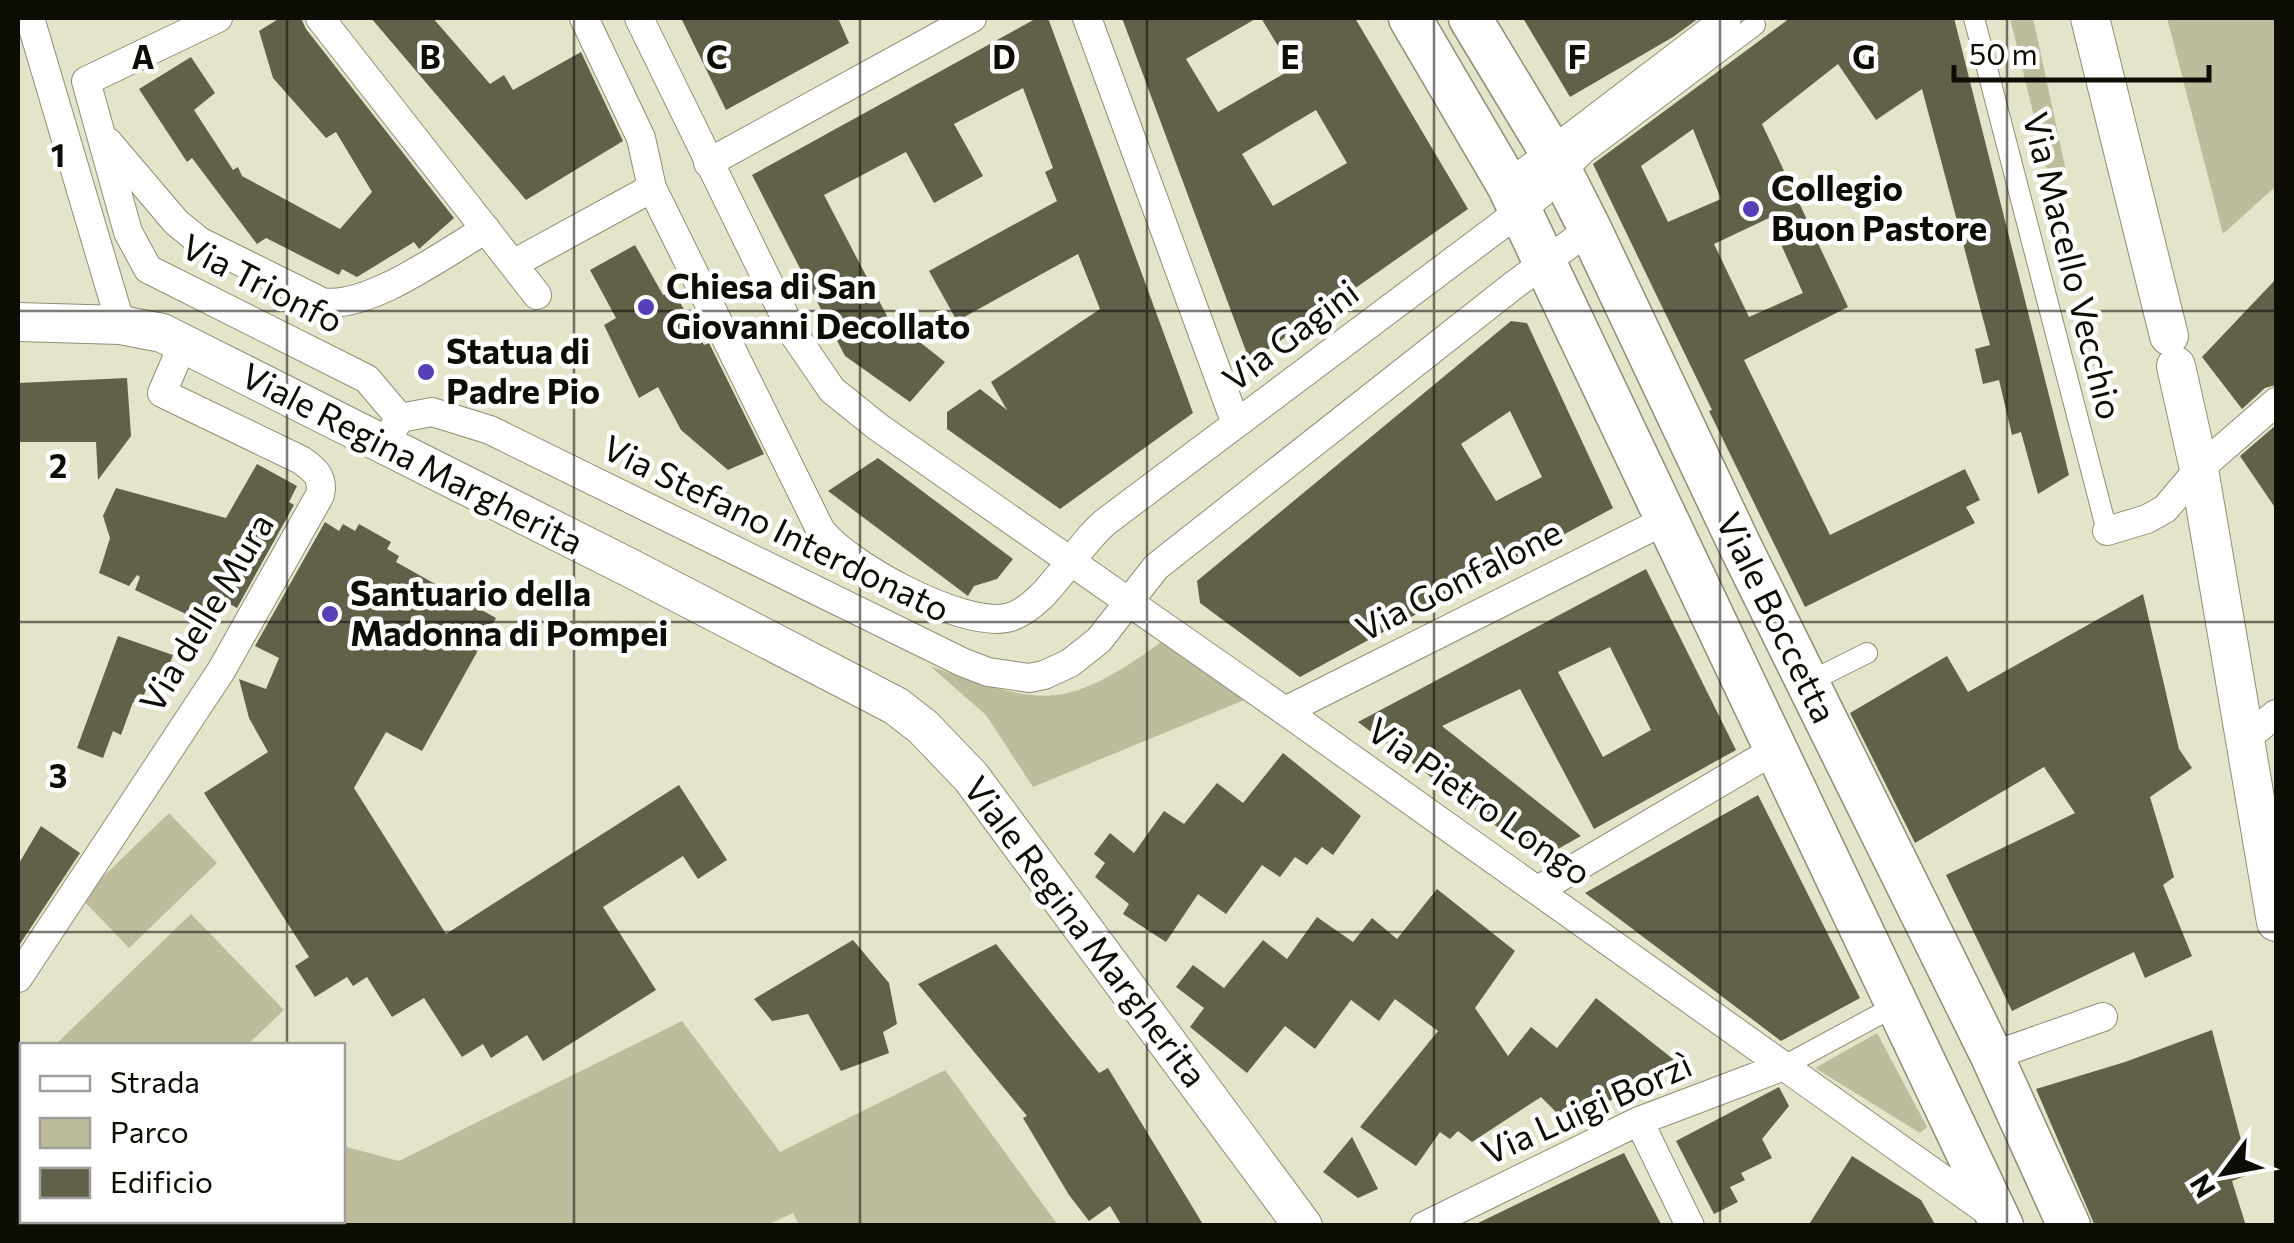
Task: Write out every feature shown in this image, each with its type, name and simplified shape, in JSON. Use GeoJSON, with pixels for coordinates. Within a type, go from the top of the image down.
{"type":"FeatureCollection","features":[{"type":"Feature","properties":{"kind":"main road","name":"Viale Boccetta"},"geometry":{"type":"LineString","coordinates":[[1410,18],[1514,198],[1668,518],[1995,1223]]}},
{"type":"Feature","properties":{"kind":"main road","name":"Viale Boccetta"},"geometry":{"type":"LineString","coordinates":[[1470,18],[1557,164],[1590,228],[1807,683],[1992,1056],[2070,1226]]}},
{"type":"Feature","properties":{"kind":"main road"},"geometry":{"type":"LineString","coordinates":[[2090,18],[2198,469],[2276,922]]}},
{"type":"Feature","properties":{"kind":"main road","name":"Viale Regina Margherita"},"geometry":{"type":"LineString","coordinates":[[18,322],[122,325],[162,333],[392,431],[866,689],[923,726],[972,778],[1004,820],[1302,1226]]}},
{"type":"Feature","properties":{"kind":"street"},"geometry":{"type":"LineString","coordinates":[[30,18],[122,325]]}},
{"type":"Feature","properties":{"kind":"street","name":"Via Trionfo"},"geometry":{"type":"LineString","coordinates":[[218,18],[86,81],[128,232],[148,269],[367,378],[392,431]]}},
{"type":"Feature","properties":{"kind":"street"},"geometry":{"type":"LineString","coordinates":[[320,18],[537,295]]}},
{"type":"Feature","properties":{"kind":"street","name":"Via Gagini"},"geometry":{"type":"LineString","coordinates":[[584,18],[641,138],[652,188],[830,544],[858,564],[931,601],[994,619],[1019,614],[1030,606],[1097,528],[1236,424],[1557,164],[1695,28],[1727,18]]}},
{"type":"Feature","properties":{"kind":"street","name":"Via Pietro Longo"},"geometry":{"type":"LineString","coordinates":[[639,18],[793,334],[832,390],[878,427],[1784,1066],[1995,1223]]}},
{"type":"Feature","properties":{"kind":"street"},"geometry":{"type":"LineString","coordinates":[[708,163],[972,18]]}},
{"type":"Feature","properties":{"kind":"street"},"geometry":{"type":"LineString","coordinates":[[1086,18],[1236,424]]}},
{"type":"Feature","properties":{"kind":"street","name":"Via Macello Vecchio"},"geometry":{"type":"LineString","coordinates":[[1974,18],[2107,531]]}},
{"type":"Feature","properties":{"kind":"street"},"geometry":{"type":"LineString","coordinates":[[1557,164],[1586,153],[1754,25]]}},
{"type":"Feature","properties":{"kind":"street"},"geometry":{"type":"LineString","coordinates":[[103,137],[176,222],[200,241],[322,302],[337,304],[368,297],[486,229]]}},
{"type":"Feature","properties":{"kind":"street"},"geometry":{"type":"LineString","coordinates":[[513,264],[652,188]]}},
{"type":"Feature","properties":{"kind":"street"},"geometry":{"type":"LineString","coordinates":[[1129,602],[1156,567],[1590,228]]}},
{"type":"Feature","properties":{"kind":"street","name":"Via delle Mura"},"geometry":{"type":"LineString","coordinates":[[18,978],[221,670],[320,495],[320,476],[301,460],[162,393],[183,344]]}},
{"type":"Feature","properties":{"kind":"street"},"geometry":{"type":"LineString","coordinates":[[2107,531],[2147,520],[2165,509],[2198,469],[2276,402]]}},
{"type":"Feature","properties":{"kind":"street","name":"Via Stefano Interdonato"},"geometry":{"type":"LineString","coordinates":[[392,431],[432,412],[490,430],[944,654],[988,672],[1029,678],[1056,670],[1099,640],[1129,602]]}},
{"type":"Feature","properties":{"kind":"street","name":"Via Gonfalone"},"geometry":{"type":"LineString","coordinates":[[1285,711],[1668,518]]}},
{"type":"Feature","properties":{"kind":"street"},"geometry":{"type":"LineString","coordinates":[[1807,683],[1867,653]]}},
{"type":"Feature","properties":{"kind":"street"},"geometry":{"type":"LineString","coordinates":[[2245,739],[2276,714]]}},
{"type":"Feature","properties":{"kind":"street"},"geometry":{"type":"LineString","coordinates":[[1538,890],[1776,749]]}},
{"type":"Feature","properties":{"kind":"street"},"geometry":{"type":"LineString","coordinates":[[1784,1066],[1897,1006]]}},
{"type":"Feature","properties":{"kind":"street"},"geometry":{"type":"LineString","coordinates":[[1992,1056],[2103,1017]]}},
{"type":"Feature","properties":{"kind":"street","name":"Via Luigi Borzì"},"geometry":{"type":"LineString","coordinates":[[1424,1226],[1639,1121],[1784,1066]]}},
{"type":"Feature","properties":{"kind":"street"},"geometry":{"type":"LineString","coordinates":[[1639,1121],[1690,1226]]}},
{"type":"Feature","properties":{"kind":"green space"},"geometry":{"type":"Polygon","coordinates":[[[2010,18],[2033,18],[2066,171],[2048,174],[2010,18]]]}},
{"type":"Feature","properties":{"kind":"green space"},"geometry":{"type":"Polygon","coordinates":[[[2167,18],[2276,18],[2276,186],[2223,234],[2167,18]]]}},
{"type":"Feature","properties":{"kind":"green space"},"geometry":{"type":"Polygon","coordinates":[[[1164,640],[1254,696],[1033,787],[986,715],[930,666],[1000,689],[1052,695],[1076,691],[1101,680],[1164,640]]]}},
{"type":"Feature","properties":{"kind":"green space"},"geometry":{"type":"Polygon","coordinates":[[[169,813],[217,863],[129,948],[81,898],[169,813]]]}},
{"type":"Feature","properties":{"kind":"green space"},"geometry":{"type":"Polygon","coordinates":[[[191,914],[284,1010],[249,1043],[57,1043],[191,914]]]}},
{"type":"Feature","properties":{"kind":"green space"},"geometry":{"type":"Polygon","coordinates":[[[682,1021],[780,1152],[945,1070],[1058,1225],[800,1226],[793,1213],[765,1226],[111,1225],[345,1223],[345,1147],[399,1161],[682,1021]]]}},
{"type":"Feature","properties":{"kind":"green space"},"geometry":{"type":"Polygon","coordinates":[[[1877,1033],[1927,1127],[1920,1133],[1815,1068],[1877,1033]]]}},
{"type":"Feature","properties":{"kind":"building"},"geometry":{"type":"Polygon","coordinates":[[[280,18],[301,18],[454,218],[419,249],[414,242],[357,277],[342,269],[339,275],[266,238],[257,244],[192,158],[187,162],[139,89],[191,57],[215,93],[194,110],[233,170],[238,167],[242,176],[340,229],[372,192],[336,132],[326,138],[273,78],[259,31],[280,18]]]}},
{"type":"Feature","properties":{"kind":"building"},"geometry":{"type":"Polygon","coordinates":[[[371,18],[433,18],[490,84],[504,75],[513,90],[581,52],[623,141],[526,200],[371,18]]]}},
{"type":"Feature","properties":{"kind":"building"},"geometry":{"type":"Polygon","coordinates":[[[681,18],[838,18],[849,43],[726,110],[681,18]]]}},
{"type":"Feature","properties":{"kind":"building"},"geometry":{"type":"Polygon","coordinates":[[[1037,18],[1048,18],[1193,413],[1060,509],[947,429],[947,412],[980,389],[1007,410],[991,382],[1100,309],[1078,254],[957,321],[929,271],[1057,201],[1045,172],[1053,168],[1023,88],[954,124],[983,176],[934,203],[906,152],[824,195],[887,316],[945,362],[910,402],[845,356],[752,175],[1037,18]]]}},
{"type":"Feature","properties":{"kind":"building"},"geometry":{"type":"Polygon","coordinates":[[[1122,18],[1257,18],[1186,59],[1218,112],[1292,69],[1261,18],[1355,18],[1468,209],[1250,362],[1122,18]],[[1316,110],[1242,154],[1273,206],[1347,163],[1316,110]]]}},
{"type":"Feature","properties":{"kind":"building"},"geometry":{"type":"Polygon","coordinates":[[[1523,18],[1699,18],[1570,97],[1523,18]]]}},
{"type":"Feature","properties":{"kind":"building"},"geometry":{"type":"Polygon","coordinates":[[[1790,18],[1954,18],[2069,475],[2038,494],[2021,432],[2012,435],[1999,380],[1983,384],[1975,349],[1990,345],[1922,89],[1876,120],[1838,64],[1762,124],[1848,307],[1744,360],[1830,535],[1965,469],[1980,500],[1966,507],[1975,523],[1805,607],[1593,164],[1790,18]],[[1693,129],[1641,166],[1668,222],[1721,199],[1693,129]],[[1769,218],[1714,244],[1749,317],[1803,293],[1769,218]]]}},
{"type":"Feature","properties":{"kind":"building"},"geometry":{"type":"Polygon","coordinates":[[[635,245],[663,295],[673,290],[704,345],[709,343],[764,454],[728,470],[681,430],[658,387],[639,398],[604,325],[616,318],[590,270],[635,245]]]}},
{"type":"Feature","properties":{"kind":"building"},"geometry":{"type":"Polygon","coordinates":[[[2276,279],[2276,385],[2265,388],[2242,409],[2202,357],[2276,279]]]}},
{"type":"Feature","properties":{"kind":"building"},"geometry":{"type":"Polygon","coordinates":[[[1511,321],[1527,323],[1613,508],[1300,677],[1200,603],[1197,581],[1511,321]],[[1510,411],[1461,444],[1496,501],[1542,477],[1510,411]]]}},
{"type":"Feature","properties":{"kind":"building"},"geometry":{"type":"Polygon","coordinates":[[[127,378],[131,436],[98,480],[96,442],[18,442],[18,383],[127,378]]]}},
{"type":"Feature","properties":{"kind":"building"},"geometry":{"type":"Polygon","coordinates":[[[2276,425],[2276,509],[2240,456],[2276,425]]]}},
{"type":"Feature","properties":{"kind":"building"},"geometry":{"type":"Polygon","coordinates":[[[878,458],[1013,559],[997,579],[974,586],[968,596],[828,491],[878,458]]]}},
{"type":"Feature","properties":{"kind":"building"},"geometry":{"type":"Polygon","coordinates":[[[257,464],[297,486],[289,502],[294,505],[237,608],[213,595],[203,622],[135,590],[140,577],[137,575],[129,586],[99,573],[110,538],[103,516],[116,488],[226,518],[257,464]]]}},
{"type":"Feature","properties":{"kind":"building"},"geometry":{"type":"Polygon","coordinates":[[[325,522],[339,531],[343,524],[355,531],[359,524],[391,542],[387,549],[399,556],[396,562],[496,618],[422,751],[386,732],[354,788],[446,934],[679,785],[727,860],[698,879],[683,856],[603,907],[656,990],[543,1061],[527,1035],[491,1058],[483,1044],[462,1057],[424,998],[392,1017],[367,977],[353,986],[347,977],[315,997],[295,966],[309,957],[204,793],[268,752],[249,718],[239,679],[266,689],[279,658],[255,646],[325,522]]]}},
{"type":"Feature","properties":{"kind":"building"},"geometry":{"type":"Polygon","coordinates":[[[1646,569],[1736,750],[1594,829],[1520,689],[1442,726],[1581,836],[1540,859],[1358,722],[1646,569]],[[1610,647],[1558,672],[1603,757],[1651,730],[1610,647]]]}},
{"type":"Feature","properties":{"kind":"building"},"geometry":{"type":"Polygon","coordinates":[[[2143,594],[2179,749],[2192,768],[2150,797],[2174,877],[2163,885],[2192,956],[2145,978],[2134,952],[2012,1011],[1946,875],[2075,813],[2044,767],[1915,843],[1850,713],[1947,656],[1968,692],[2143,594]]]}},
{"type":"Feature","properties":{"kind":"building"},"geometry":{"type":"Polygon","coordinates":[[[118,636],[173,655],[158,688],[146,690],[140,704],[133,702],[121,735],[113,731],[103,758],[77,748],[118,636]]]}},
{"type":"Feature","properties":{"kind":"building"},"geometry":{"type":"Polygon","coordinates":[[[1283,753],[1361,816],[1333,855],[1322,847],[1307,865],[1295,857],[1280,877],[1262,865],[1226,914],[1198,894],[1166,942],[1123,914],[1129,904],[1095,877],[1105,863],[1094,854],[1110,833],[1134,853],[1164,811],[1184,824],[1217,783],[1243,803],[1283,753]]]}},
{"type":"Feature","properties":{"kind":"building"},"geometry":{"type":"Polygon","coordinates":[[[1758,795],[1860,998],[1781,1041],[1585,893],[1758,795]]]}},
{"type":"Feature","properties":{"kind":"building"},"geometry":{"type":"Polygon","coordinates":[[[41,826],[80,853],[18,947],[18,865],[41,826]]]}},
{"type":"Feature","properties":{"kind":"building"},"geometry":{"type":"Polygon","coordinates":[[[1437,889],[1515,951],[1475,1008],[1508,1056],[1531,1027],[1557,1048],[1596,998],[1678,1063],[1582,1116],[1568,1106],[1559,1115],[1541,1097],[1472,1142],[1458,1131],[1450,1139],[1440,1132],[1416,1166],[1360,1127],[1438,1031],[1395,999],[1379,1021],[1351,1000],[1315,1049],[1285,1026],[1247,1073],[1190,1027],[1204,1008],[1176,987],[1193,965],[1224,988],[1263,940],[1287,959],[1317,917],[1353,942],[1372,918],[1397,939],[1437,889]]]}},
{"type":"Feature","properties":{"kind":"building"},"geometry":{"type":"Polygon","coordinates":[[[853,940],[889,983],[897,1024],[883,1032],[889,1053],[841,1071],[808,1014],[772,1021],[754,999],[853,940]]]}},
{"type":"Feature","properties":{"kind":"building"},"geometry":{"type":"Polygon","coordinates":[[[996,944],[1099,1073],[1108,1068],[1204,1226],[1122,1226],[1110,1206],[1089,1221],[1069,1195],[1023,1118],[1027,1116],[918,984],[996,944]]]}},
{"type":"Feature","properties":{"kind":"building"},"geometry":{"type":"Polygon","coordinates":[[[2212,1030],[2250,1174],[2232,1181],[2246,1226],[2095,1226],[2036,1089],[2212,1030]]]}},
{"type":"Feature","properties":{"kind":"building"},"geometry":{"type":"Polygon","coordinates":[[[1779,1087],[1789,1106],[1762,1139],[1772,1158],[1741,1173],[1745,1180],[1730,1187],[1738,1202],[1714,1214],[1676,1141],[1779,1087]]]}},
{"type":"Feature","properties":{"kind":"building"},"geometry":{"type":"Polygon","coordinates":[[[1352,1137],[1378,1189],[1358,1198],[1323,1172],[1352,1137]]]}},
{"type":"Feature","properties":{"kind":"building"},"geometry":{"type":"Polygon","coordinates":[[[1624,1153],[1662,1226],[1472,1226],[1596,1166],[1624,1153]]]}},
{"type":"Feature","properties":{"kind":"building"},"geometry":{"type":"Polygon","coordinates":[[[1852,1156],[1921,1200],[1936,1226],[1808,1226],[1852,1156]]]}},
{"type":"Feature","properties":{"kind":"place","name":"Collegio Buon Pastore"},"geometry":{"type":"Point","coordinates":[1751,209]}},
{"type":"Feature","properties":{"kind":"place","name":"Chiesa di San Giovanni Decollato"},"geometry":{"type":"Point","coordinates":[646,307]}},
{"type":"Feature","properties":{"kind":"place","name":"Statua di Padre Pio"},"geometry":{"type":"Point","coordinates":[426,372]}},
{"type":"Feature","properties":{"kind":"place","name":"Santuario della Madonna di Pompei"},"geometry":{"type":"Point","coordinates":[330,614]}}]}
